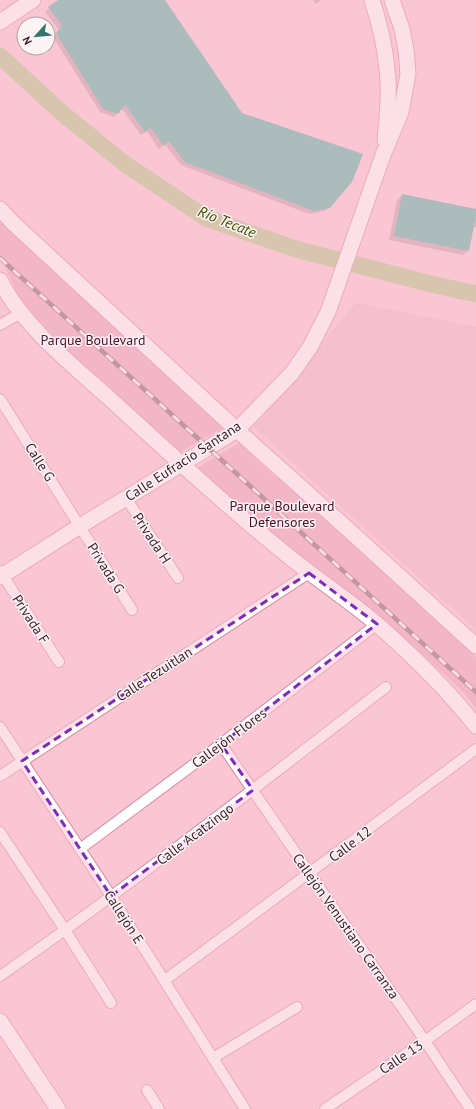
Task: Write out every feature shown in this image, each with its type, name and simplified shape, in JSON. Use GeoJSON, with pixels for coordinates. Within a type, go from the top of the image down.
{"type":"FeatureCollection","features":[{"type":"Feature","properties":{"kind":"main road"},"geometry":{"type":"LineString","coordinates":[[0,21],[33,0]]}},
{"type":"Feature","properties":{"kind":"main road"},"geometry":{"type":"LineString","coordinates":[[372,0],[380,28],[388,70],[388,101],[383,154]]}},
{"type":"Feature","properties":{"kind":"main road"},"geometry":{"type":"LineString","coordinates":[[383,154],[401,112],[408,74],[403,34],[392,0]]}},
{"type":"Feature","properties":{"kind":"main road","name":"Calle Eufracio Santana"},"geometry":{"type":"LineString","coordinates":[[1,574],[236,430],[292,373],[310,347],[328,312],[383,154]]}},
{"type":"Feature","properties":{"kind":"main road"},"geometry":{"type":"LineString","coordinates":[[0,209],[236,430],[476,646]]}},
{"type":"Feature","properties":{"kind":"main road"},"geometry":{"type":"LineString","coordinates":[[0,280],[10,298],[22,313],[67,360],[181,465],[309,573],[377,624],[438,682],[476,726]]}},
{"type":"Feature","properties":{"kind":"main road"},"geometry":{"type":"LineString","coordinates":[[0,1021],[58,1109]]}},
{"type":"Feature","properties":{"kind":"street"},"geometry":{"type":"LineString","coordinates":[[0,325],[22,313]]}},
{"type":"Feature","properties":{"kind":"street","name":"Calle G"},"geometry":{"type":"LineString","coordinates":[[0,398],[80,526]]}},
{"type":"Feature","properties":{"kind":"street","name":"Privada H"},"geometry":{"type":"LineString","coordinates":[[126,498],[178,578]]}},
{"type":"Feature","properties":{"kind":"street","name":"Privada G"},"geometry":{"type":"LineString","coordinates":[[80,526],[132,610]]}},
{"type":"Feature","properties":{"kind":"street","name":"Calle Tezuitlan"},"geometry":{"type":"LineString","coordinates":[[0,776],[309,573]]}},
{"type":"Feature","properties":{"kind":"street","name":"Privada F"},"geometry":{"type":"LineString","coordinates":[[1,574],[58,662]]}},
{"type":"Feature","properties":{"kind":"street","name":"Callejón Flores"},"geometry":{"type":"LineString","coordinates":[[80,849],[221,744],[377,624]]}},
{"type":"Feature","properties":{"kind":"street","name":"Calle Acatzingo"},"geometry":{"type":"LineString","coordinates":[[0,976],[112,896],[253,790],[386,687]]}},
{"type":"Feature","properties":{"kind":"street","name":"Callejón E"},"geometry":{"type":"LineString","coordinates":[[0,727],[112,896],[245,1109]]}},
{"type":"Feature","properties":{"kind":"street","name":"Callejón Venustiano Carranza"},"geometry":{"type":"LineString","coordinates":[[221,744],[470,1109]]}},
{"type":"Feature","properties":{"kind":"street","name":"Calle 12"},"geometry":{"type":"LineString","coordinates":[[165,980],[476,749]]}},
{"type":"Feature","properties":{"kind":"street"},"geometry":{"type":"LineString","coordinates":[[0,832],[111,1003]]}},
{"type":"Feature","properties":{"kind":"street","name":"Calle 13"},"geometry":{"type":"LineString","coordinates":[[325,1109],[425,1041],[476,1004]]}},
{"type":"Feature","properties":{"kind":"street"},"geometry":{"type":"LineString","coordinates":[[213,1058],[297,1007]]}},
{"type":"Feature","properties":{"kind":"street"},"geometry":{"type":"LineString","coordinates":[[147,1090],[160,1109]]}},
{"type":"Feature","properties":{"kind":"highlighted area"},"geometry":{"type":"Polygon","coordinates":[[[309,573],[377,624],[221,744],[253,790],[111,896],[22,761],[309,573]]]}},
{"type":"Feature","properties":{"kind":"shaded area"},"geometry":{"type":"Polygon","coordinates":[[[356,303],[476,327],[476,630],[254,427],[356,303]]]}},
{"type":"Feature","properties":{"kind":"green space","name":"Parque Boulevard"},"geometry":{"type":"Polygon","coordinates":[[[0,218],[224,427],[181,452],[75,358],[20,301],[0,255],[0,218]]]}},
{"type":"Feature","properties":{"kind":"green space","name":"Parque Boulevard Defensores"},"geometry":{"type":"Polygon","coordinates":[[[239,443],[273,475],[282,479],[476,657],[476,709],[464,693],[415,647],[358,601],[301,566],[195,469],[239,443]]]}},
{"type":"Feature","properties":{"kind":"building"},"geometry":{"type":"Polygon","coordinates":[[[58,0],[165,0],[242,113],[363,154],[352,182],[330,208],[314,211],[185,162],[169,141],[164,146],[151,128],[145,132],[125,105],[118,114],[103,109],[56,33],[62,25],[48,7],[58,0]]]}},
{"type":"Feature","properties":{"kind":"building"},"geometry":{"type":"Polygon","coordinates":[[[402,194],[476,209],[469,251],[394,236],[402,194]]]}},
{"type":"Feature","properties":{"kind":"waterway","name":"Río Tecate"},"geometry":{"type":"LineString","coordinates":[[0,56],[62,113],[125,164],[206,218],[296,249],[431,284],[476,294]]}},
{"type":"Feature","properties":{"kind":"railway"},"geometry":{"type":"LineString","coordinates":[[0,258],[476,692]]}}]}
